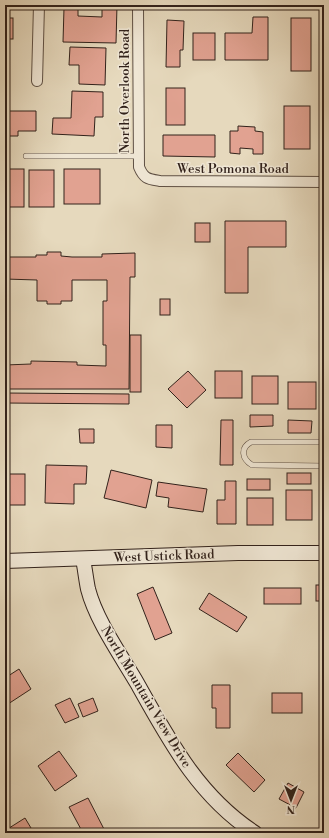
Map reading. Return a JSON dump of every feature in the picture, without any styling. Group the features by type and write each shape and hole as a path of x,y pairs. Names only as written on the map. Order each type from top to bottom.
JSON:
{"street":[{"path":"37,81 39,5"},
{"name":"North Overlook Road","path":"139,5 139,167 143,176"},
{"name":"West Pomona Road","path":"143,176 160,181 324,182"},
{"name":"West Ustick Road","path":"5,561 238,553 324,553"},
{"name":"North Mountain View Drive","path":"83,559 88,589 98,616 175,750 195,778 214,800 255,833"}],"lane":[{"path":"26,156 139,156"},
{"path":"324,442 251,442 246,444 244,457 247,462 252,465 324,466"}],"building":[{"path":"102,5 117,5 116,43 63,42 64,8 78,8 78,16 102,17"},
{"path":"253,17 268,17 268,60 225,60 225,33 252,33"},
{"path":"5,18 13,18 13,39 5,39"},
{"path":"291,18 311,18 311,71 291,71"},
{"path":"167,20 184,21 183,50 180,50 180,67 166,67"},
{"path":"193,33 215,33 215,60 193,60"},
{"path":"70,47 106,48 105,85 79,84 79,65 69,65"},
{"path":"166,88 185,88 185,125 166,125"},
{"path":"72,91 103,92 103,117 95,117 94,136 52,134 53,118 71,118"},
{"path":"284,106 310,106 310,149 284,149"},
{"path":"5,111 36,111 36,131 18,131 18,136 5,136"},
{"path":"238,126 255,127 255,131 263,132 263,154 253,154 253,149 240,148 240,154 230,153 230,131 238,131"},
{"path":"163,135 215,135 215,157 163,156"},
{"path":"5,169 24,169 24,207 5,207"},
{"path":"64,169 100,169 100,204 64,204"},
{"path":"29,170 54,170 54,207 29,207"},
{"path":"225,221 286,221 286,247 248,247 248,293 225,293"},
{"path":"195,223 210,223 210,242 195,242"},
{"path":"47,252 61,252 61,256 72,257 102,257 102,254 135,253 135,277 130,277 129,389 5,389 5,365 31,364 31,361 77,362 77,365 106,366 106,345 103,345 103,301 107,301 107,280 72,280 72,301 61,301 61,304 47,304 47,301 37,301 37,280 5,279 5,253 7,253 7,257 36,257 36,255 47,255"},
{"path":"160,299 170,299 170,315 160,315"},
{"path":"5,300 6,300 5,344"},
{"path":"130,335 141,335 141,392 130,392"},
{"path":"188,371 206,390 187,408 168,389"},
{"path":"215,371 242,371 242,398 215,398"},
{"path":"252,376 278,376 278,404 252,404"},
{"path":"288,382 316,382 316,409 288,409"},
{"path":"5,393 129,394 129,404 5,403"},
{"path":"250,415 273,415 273,426 250,427"},
{"path":"221,420 233,420 233,465 220,465"},
{"path":"288,420 312,421 311,433 288,433"},
{"path":"156,425 172,425 172,448 156,447"},
{"path":"79,429 94,429 94,443 80,443"},
{"path":"46,465 87,466 86,484 74,484 74,504 45,503"},
{"path":"111,470 152,480 146,508 104,498"},
{"path":"287,473 311,473 311,484 287,484"},
{"path":"5,474 25,474 25,505 5,505"},
{"path":"247,479 270,479 270,490 247,490"},
{"path":"225,481 236,481 236,524 217,524 217,500 225,500"},
{"path":"158,482 207,489 203,512 168,507 169,498 156,496"},
{"path":"286,490 312,490 312,520 286,520"},
{"path":"247,498 273,498 273,525 247,525"},
{"path":"316,585 324,585 324,601 316,601"},
{"path":"153,587 172,633 155,640 137,594"},
{"path":"264,588 301,588 301,604 264,604"},
{"path":"209,593 247,617 237,632 199,609"},
{"path":"19,669 31,689 5,706 5,678"},
{"path":"212,685 230,685 230,728 216,728 216,708 212,708"},
{"path":"272,693 302,693 302,713 272,713"},
{"path":"70,698 79,717 65,723 55,705"},
{"path":"93,698 98,711 83,717 78,704"},
{"path":"320,729 324,729 324,744 320,744"},
{"path":"59,751 77,776 55,791 38,766"},
{"path":"238,753 265,780 254,792 226,765"},
{"path":"288,783 304,792 296,808 279,799"},
{"path":"88,798 106,833 83,833 69,807"},
{"path":"25,818 34,833 8,833 6,830"}]}
